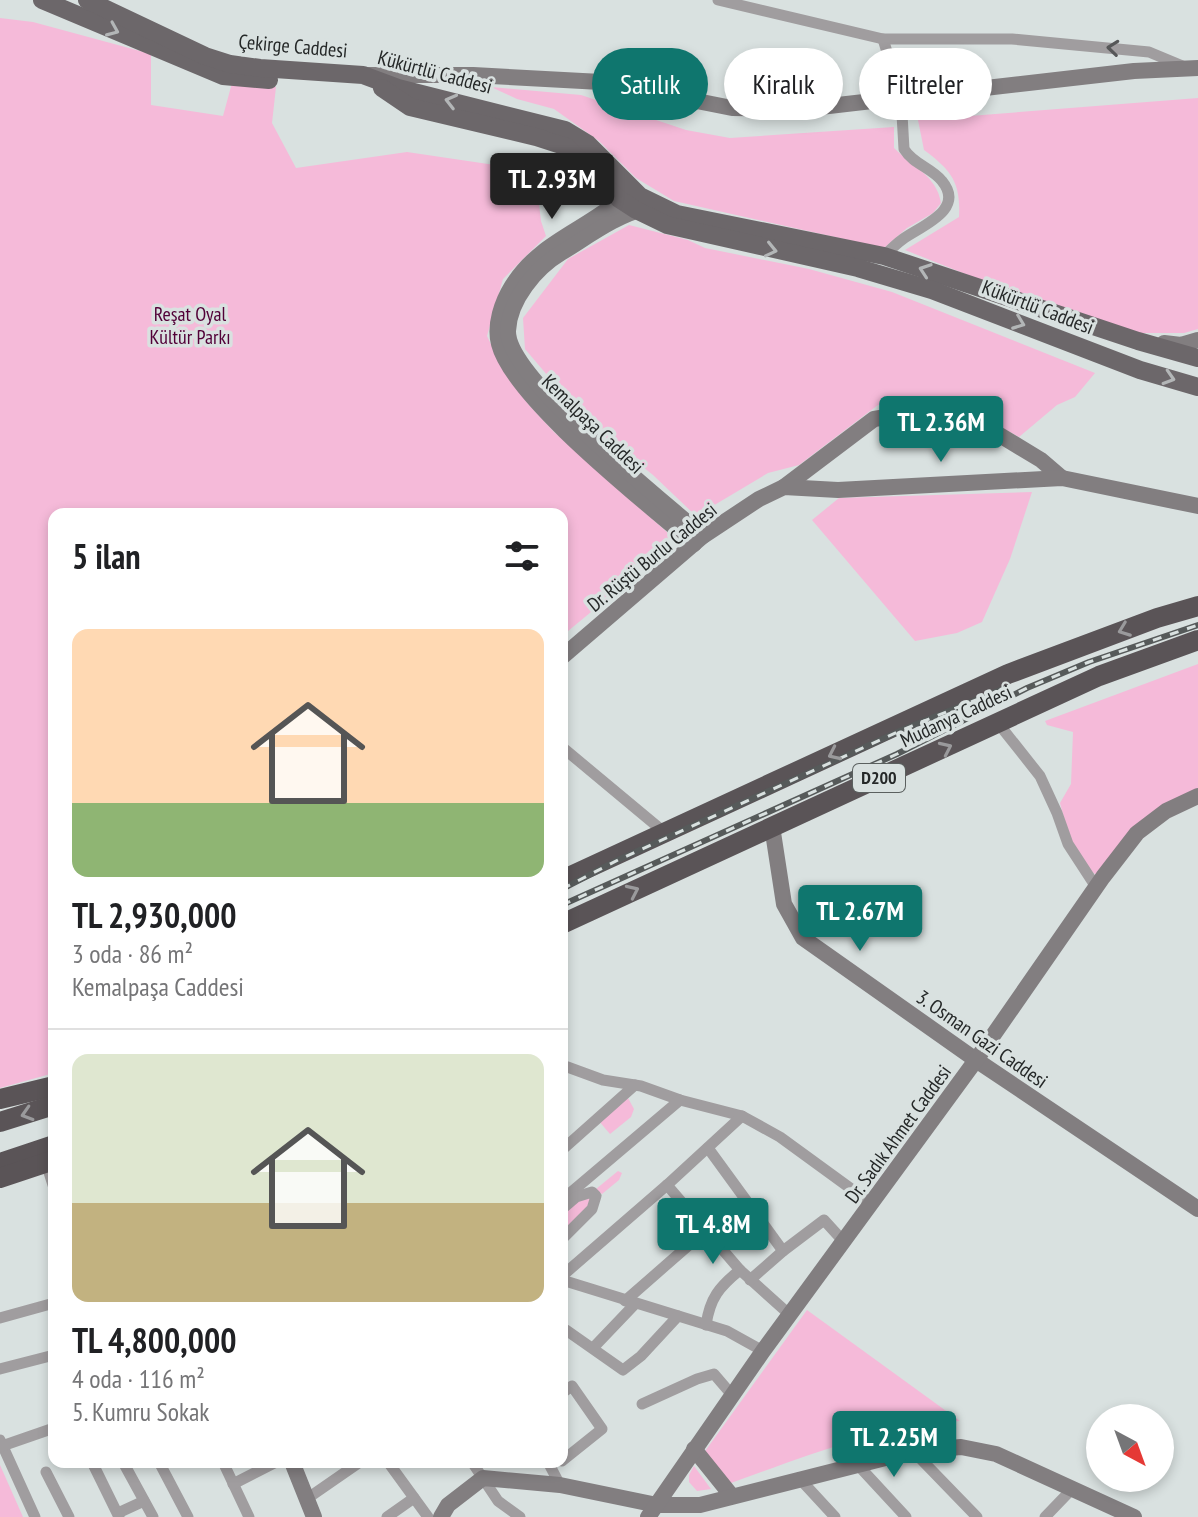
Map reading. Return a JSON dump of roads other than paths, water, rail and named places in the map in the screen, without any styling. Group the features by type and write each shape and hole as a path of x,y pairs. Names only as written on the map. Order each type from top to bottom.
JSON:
{"highway":[{"name":"Mudanya Caddesi","path":"568,877 1008,674 1157,618 1198,606"},
{"name":"Mudanya Caddesi","path":"568,921 1099,676 1198,640"},
{"path":"0,1099 48,1087"},
{"path":"0,1122 48,1107"},
{"path":"0,1163 48,1156"},
{"path":"0,1178 48,1157"}],"main road":[{"path":"48,3 70,6 85,0"},
{"name":"Çekirge Caddesi","path":"85,0 205,56 230,64 363,75"},
{"name":"Çekirge Caddesi","path":"48,3 223,76 262,81 363,75 473,75 601,82 732,108 859,106"},
{"name":"Çekirge Caddesi","path":"992,93 1193,68"},
{"name":"Kükürtlü Caddesi","path":"363,75 398,88 565,130 588,144 640,196 677,214 884,256 1198,358"},
{"name":"Kükürtlü Caddesi","path":"363,75 410,107 567,147 619,199 667,225 858,268 932,290 1140,370 1198,387"},
{"path":"619,178 622,191 619,199"},
{"name":"Kemalpaşa Caddesi","path":"619,199 601,215 541,251 525,269 503,304 497,327 499,346 537,403 698,540"},
{"name":"Kemalpaşa Caddesi","path":"657,206 636,210 611,222 547,261 526,286 514,309 508,332 515,354 548,398 698,540"},
{"path":"1138,341 1181,345 1198,340"},
{"name":"Dr. Rüştü Burlu Caddesi","path":"568,652 698,540 759,499 784,487 874,419 904,414 958,419 993,431 1041,460 1062,478"},
{"path":"784,487 838,490 1062,478 1198,506"},
{"name":"Dr. Sadık Ahmet Caddesi","path":"653,1511 763,1351 1137,833 1166,811 1198,796"},
{"name":"3. Osman Gazi Caddesi","path":"772,826 784,904 803,938 976,1060 1198,1209"},
{"path":"441,1517 448,1505 483,1478 581,1489 653,1511 704,1511 731,1495 799,1478 913,1451 961,1447 996,1454 1133,1517"},
{"path":"694,1449 731,1495"},
{"path":"295,1468 314,1517"}],"street":[{"path":"718,0 883,39 1012,39 1149,52 1193,68"},
{"path":"883,39 886,48"},
{"path":"884,256 902,239 942,214 949,203 948,191 941,180 908,156 904,149 903,120"},
{"path":"998,723 1040,776 1068,844 1096,887"},
{"path":"568,752 664,832"},
{"path":"568,1067 603,1080 635,1085 742,1116 780,1137 872,1204"},
{"path":"568,1145 635,1085"},
{"path":"568,1195 680,1100"},
{"path":"568,1273 742,1116"},
{"path":"708,1148 783,1251"},
{"path":"667,1185 740,1270 790,1315"},
{"path":"568,1205 586,1192 596,1196 592,1209 568,1233"},
{"path":"750,1280 824,1220 844,1242"},
{"path":"593,1348 630,1303 705,1231"},
{"path":"706,1325 709,1304 724,1282 740,1270"},
{"path":"568,1280 630,1303 727,1331 763,1351"},
{"path":"0,1318 48,1305"},
{"path":"568,1333 623,1370 641,1356 678,1316"},
{"path":"0,1369 48,1357"},
{"path":"642,1404 714,1374 732,1395"},
{"path":"568,1389 572,1386 602,1429 568,1454"},
{"path":"35,1517 1,1443 48,1430"},
{"path":"913,1451 977,1517"},
{"path":"857,1464 906,1517"},
{"path":"95,1468 118,1515 144,1501"},
{"path":"126,1468 153,1517"},
{"path":"162,1468 188,1517"},
{"path":"226,1468 249,1517"},
{"path":"233,1484 264,1468"},
{"path":"308,1498 351,1468"},
{"path":"392,1468 428,1517"},
{"path":"476,1468 498,1501 513,1515"},
{"path":"557,1468 560,1485"},
{"path":"46,1472 69,1517"},
{"path":"799,1478 831,1513 816,1517"},
{"path":"1045,1517 1072,1489"},
{"path":"387,1517 414,1498"}],"railway":[{"path":"568,902 897,754 1027,688 1089,662 1198,625"},
{"path":"568,886 902,730 1003,689"}],"park label":[{"name":"Reşat Oyal Kültür Parkı","path":"190,326"}]}
